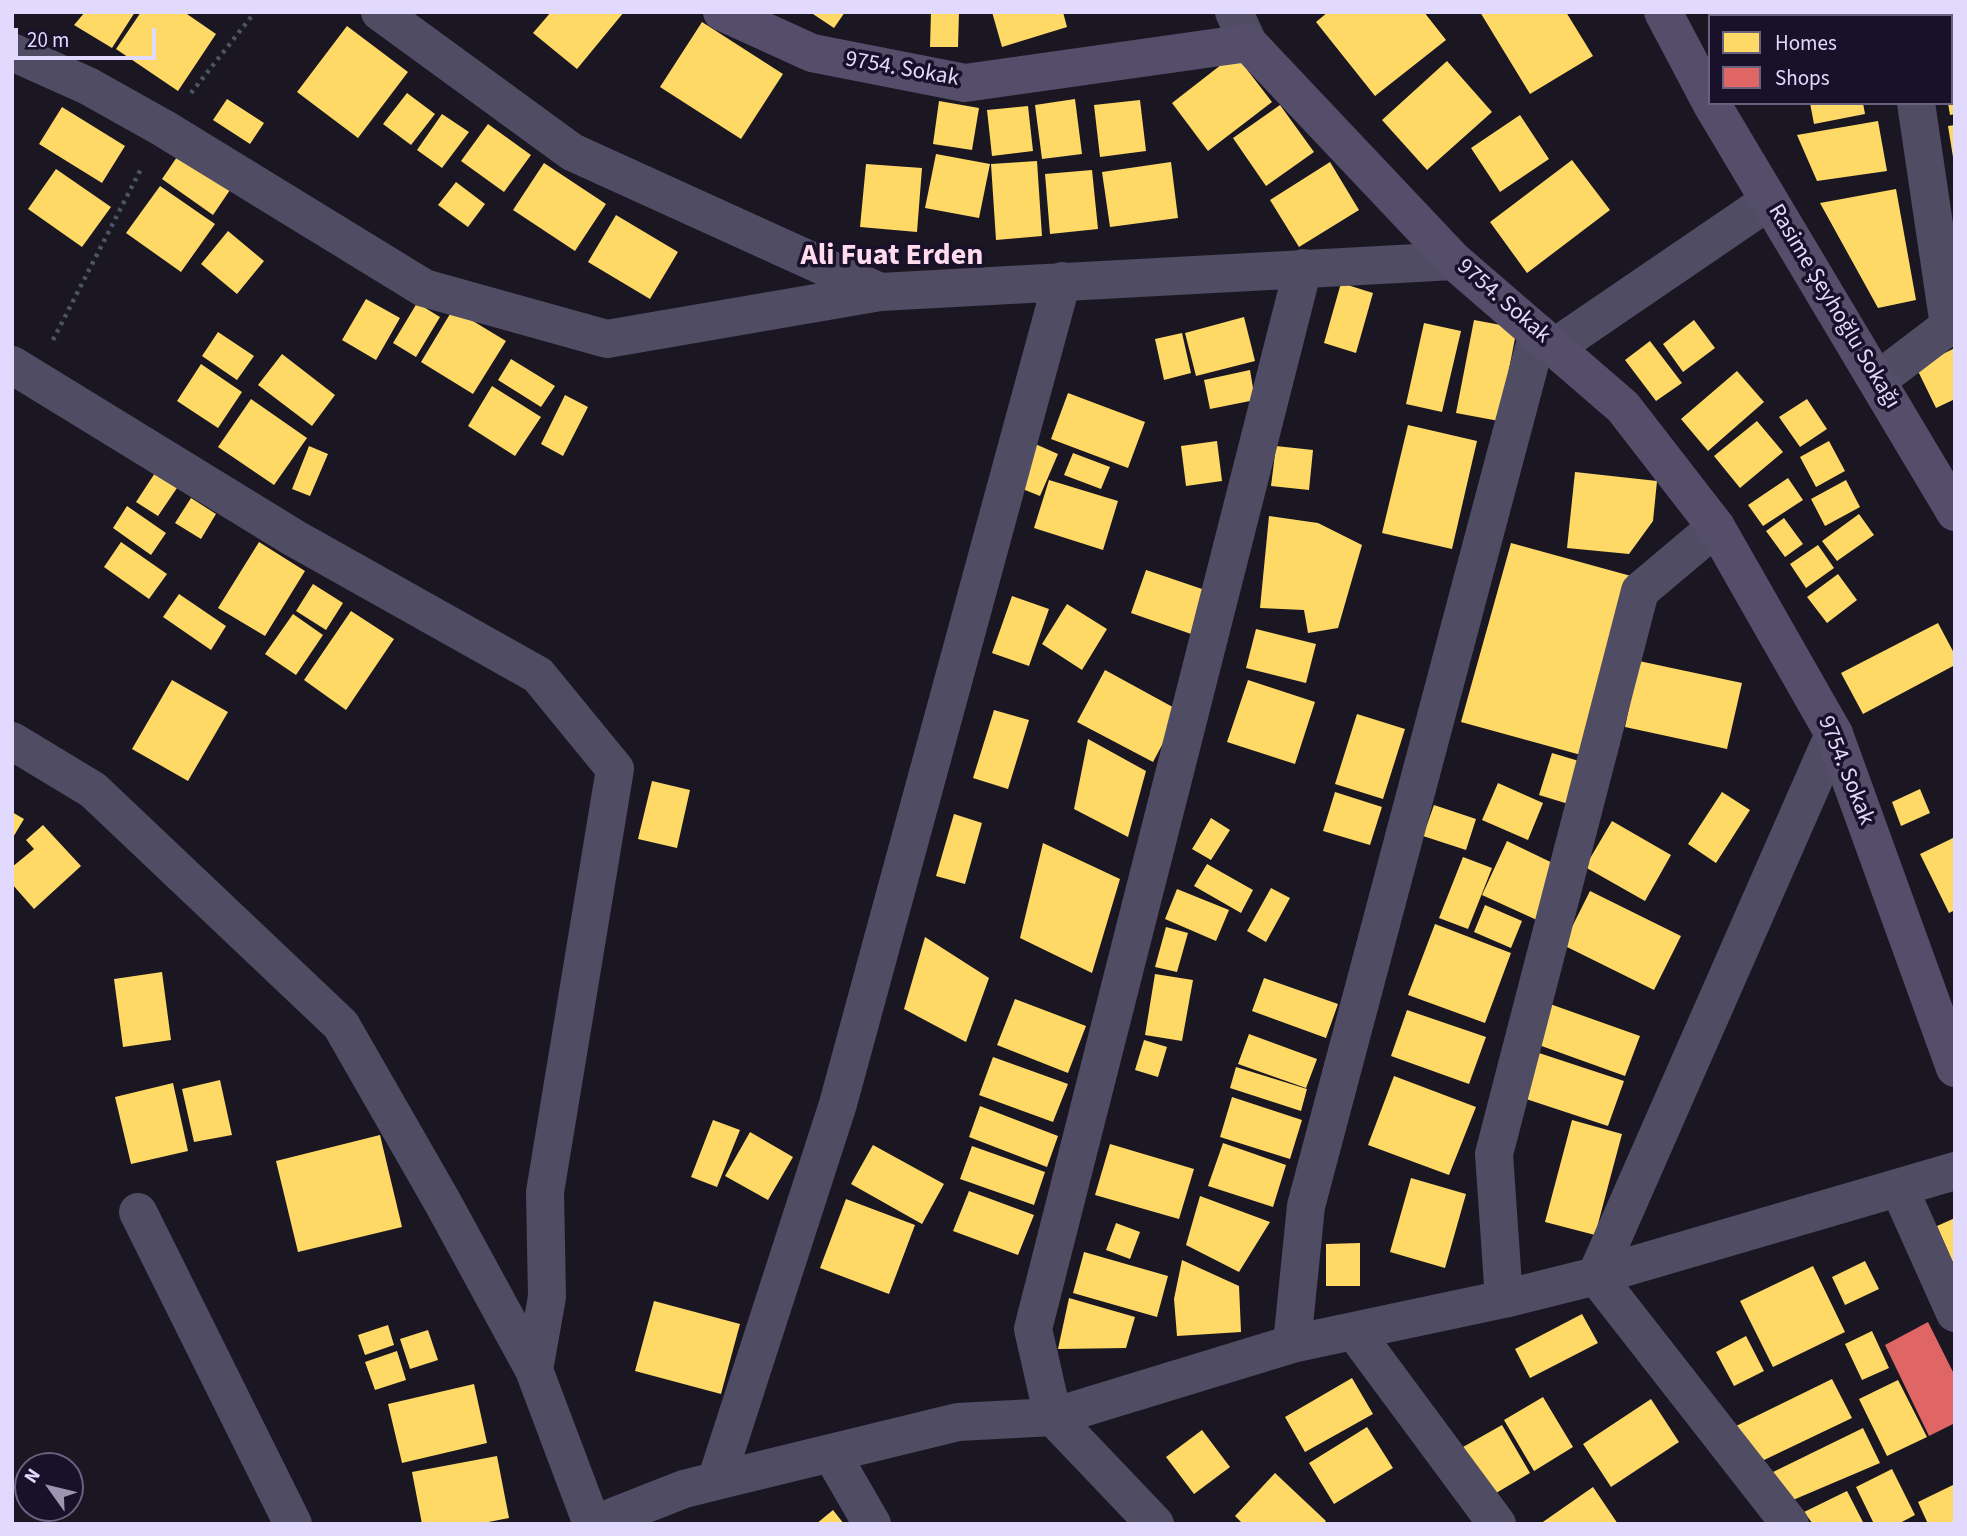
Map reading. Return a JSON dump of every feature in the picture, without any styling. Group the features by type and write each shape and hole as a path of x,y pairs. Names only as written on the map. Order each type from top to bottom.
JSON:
{"street":[{"path":"380,12 572,152 880,292"},
{"name":"9754. Sokak","path":"722,12 812,53 965,83 1241,27 1454,261 1623,407 1716,527 1833,734 1955,1068"},
{"name":"Rasime Şeyhoğlu Sokağı","path":"1662,12 1708,98"},
{"path":"12,52 88,86 163,128 424,288 607,339 880,292 1454,261"},
{"name":"Rasime Şeyhoğlu Sokağı","path":"1712,105 1955,512"},
{"path":"1878,380 1952,327 1916,105"},
{"path":"1292,1344 1306,1206 1546,340 1769,201"},
{"path":"1155,1524 1053,1417 1033,1329 1303,268"},
{"path":"716,1481 838,1104 1062,281"},
{"path":"23,372 294,538 538,675 615,769 545,1192 547,1297 534,1370"},
{"path":"1504,1299 1494,1154 1640,592 1716,527"},
{"path":"1596,1276 1833,734"},
{"path":"12,741 93,790 341,1025 443,1203 534,1370 594,1524 684,1489 958,1422 1053,1417 1292,1344 1504,1299 1596,1276 1955,1171"},
{"path":"1899,1188 1955,1312"},
{"path":"138,1212 293,1524"},
{"path":"1596,1276 1790,1524"},
{"path":"1354,1331 1497,1524"},
{"path":"831,1453 872,1524"}],"path":[{"path":"23,372 163,128 255,12"}],"building: Homes":[{"path":"85,12 135,12 112,48 74,25"},
{"path":"141,12 184,12 216,34 178,91 116,49"},
{"path":"551,12 624,12 577,69 533,33"},
{"path":"810,12 845,12 834,28"},
{"path":"931,12 959,12 958,47 930,47"},
{"path":"992,12 1063,12 1067,27 1002,47"},
{"path":"1328,12 1424,12 1446,40 1375,96 1316,22"},
{"path":"1480,12 1566,12 1593,56 1530,94"},
{"path":"1707,12 1786,12 1786,14"},
{"path":"1867,12 1868,14 1804,14"},
{"path":"1955,12 1955,50 1953,14 1928,14"},
{"path":"702,22 783,74 741,139 660,87"},
{"path":"347,26 408,72 358,138 297,92"},
{"path":"1235,54 1272,102 1208,151 1172,103"},
{"path":"1447,61 1492,112 1427,170 1382,120"},
{"path":"1953,62 1955,114 1950,115 1948,105 1953,105"},
{"path":"407,93 435,114 411,145 383,124"},
{"path":"227,99 264,123 250,144 213,120"},
{"path":"1075,99 1082,154 1042,159 1035,105"},
{"path":"1140,100 1146,151 1100,157 1094,105"},
{"path":"939,101 979,108 972,150 933,144"},
{"path":"1280,105 1314,152 1266,186 1233,138"},
{"path":"1810,105 1863,105 1865,114 1814,124"},
{"path":"1028,106 1033,151 992,156 987,110"},
{"path":"62,107 125,146 102,183 39,144"},
{"path":"442,114 469,132 442,168 417,150"},
{"path":"1520,115 1549,159 1500,192 1471,148"},
{"path":"1878,121 1887,171 1817,181 1797,135"},
{"path":"488,124 531,155 504,192 461,161"},
{"path":"1955,125 1955,157 1953,157 1948,126"},
{"path":"179,154 230,190 213,215 162,179"},
{"path":"936,154 990,164 979,218 925,208"},
{"path":"1572,160 1610,210 1527,273 1490,222"},
{"path":"1037,161 1042,236 996,240 991,164"},
{"path":"1171,162 1178,218 1110,227 1102,172"},
{"path":"1330,162 1359,210 1299,247 1270,200"},
{"path":"544,163 606,204 575,251 513,210"},
{"path":"866,164 922,168 917,232 860,227"},
{"path":"56,169 111,207 82,247 28,209"},
{"path":"1092,170 1098,229 1050,234 1045,174"},
{"path":"456,182 485,204 468,227 438,205"},
{"path":"160,186 215,224 181,272 126,233"},
{"path":"1896,189 1916,300 1878,308 1820,203"},
{"path":"616,215 678,252 650,299 588,262"},
{"path":"228,231 264,261 237,294 201,264"},
{"path":"1341,283 1373,293 1356,353 1324,343"},
{"path":"366,299 400,318 376,360 342,340"},
{"path":"417,303 440,317 416,357 393,343"},
{"path":"453,309 506,341 473,394 421,362"},
{"path":"1244,317 1255,361 1196,376 1185,333"},
{"path":"1474,320 1517,328 1499,421 1456,413"},
{"path":"1694,320 1715,348 1683,372 1663,344"},
{"path":"1424,323 1461,331 1442,412 1406,404"},
{"path":"218,332 254,356 237,380 202,356"},
{"path":"1182,333 1191,373 1164,380 1155,339"},
{"path":"1650,341 1682,383 1656,401 1625,360"},
{"path":"1955,348 1955,399 1936,408 1916,367"},
{"path":"282,354 335,395 312,426 258,385"},
{"path":"511,359 555,386 541,407 498,380"},
{"path":"201,364 242,392 218,428 177,401"},
{"path":"1250,370 1255,400 1210,409 1204,380"},
{"path":"1737,371 1764,402 1708,451 1681,419"},
{"path":"492,386 541,417 515,456 468,426"},
{"path":"1068,393 1145,422 1128,468 1051,439"},
{"path":"565,395 588,407 563,456 541,444"},
{"path":"251,399 307,438 274,485 218,447"},
{"path":"1807,399 1827,429 1800,447 1779,417"},
{"path":"1757,421 1783,452 1740,488 1714,456"},
{"path":"1408,425 1477,441 1452,549 1382,533"},
{"path":"1217,441 1222,481 1186,486 1181,446"},
{"path":"1829,441 1845,471 1816,487 1800,457"},
{"path":"1033,443 1058,454 1040,496 1015,486"},
{"path":"309,446 328,454 310,496 292,489"},
{"path":"1276,446 1313,450 1309,490 1271,486"},
{"path":"1073,453 1110,467 1101,489 1064,475"},
{"path":"1575,472 1657,481 1653,521 1629,554 1567,548"},
{"path":"155,473 177,488 158,516 136,502"},
{"path":"1788,478 1803,500 1763,526 1748,505"},
{"path":"1049,480 1118,501 1103,550 1034,528"},
{"path":"1846,480 1860,507 1825,526 1811,499"},
{"path":"191,498 216,514 201,539 175,523"},
{"path":"127,506 166,533 151,555 113,528"},
{"path":"1859,514 1874,535 1837,561 1822,541"},
{"path":"1269,516 1318,523 1362,545 1338,628 1308,633 1304,610 1260,608"},
{"path":"1784,518 1803,544 1785,557 1766,531"},
{"path":"121,542 167,574 149,599 104,567"},
{"path":"259,542 305,571 265,636 218,608"},
{"path":"1511,543 1631,576 1581,755 1461,722"},
{"path":"1818,545 1834,568 1806,588 1790,564"},
{"path":"1146,570 1208,591 1194,635 1131,613"},
{"path":"1838,574 1857,600 1827,623 1807,597"},
{"path":"313,584 343,603 326,630 296,611"},
{"path":"179,594 226,626 211,650 163,617"},
{"path":"1012,596 1049,609 1029,666 992,653"},
{"path":"1067,604 1107,629 1082,670 1042,644"},
{"path":"351,611 394,639 346,710 304,680"},
{"path":"293,614 323,635 296,675 265,654"},
{"path":"1938,623 1955,655 1955,665 1863,714 1841,673"},
{"path":"1256,629 1316,644 1306,683 1246,668"},
{"path":"1639,661 1742,683 1727,749 1625,727"},
{"path":"1105,670 1180,711 1153,762 1077,722"},
{"path":"172,680 228,712 188,781 132,749"},
{"path":"1248,680 1315,702 1295,764 1227,742"},
{"path":"994,710 1029,720 1008,789 973,778"},
{"path":"1357,714 1405,729 1383,799 1335,784"},
{"path":"1088,739 1146,771 1128,837 1074,809"},
{"path":"1552,753 1589,764 1575,806 1539,795"},
{"path":"652,781 690,790 677,848 638,839"},
{"path":"1498,783 1543,803 1528,840 1482,820"},
{"path":"1920,789 1930,813 1901,826 1892,802"},
{"path":"1335,792 1382,807 1370,845 1323,831"},
{"path":"1722,792 1750,810 1716,863 1688,844"},
{"path":"1434,805 1476,819 1466,850 1423,836"},
{"path":"12,812 24,819 12,839"},
{"path":"954,814 982,823 965,884 936,876"},
{"path":"1211,818 1230,830 1211,860 1192,849"},
{"path":"1612,821 1671,855 1645,901 1585,867"},
{"path":"43,825 81,866 34,909 12,884 12,867 34,849 26,840"},
{"path":"1955,837 1955,910 1949,913 1920,854"},
{"path":"1507,841 1563,868 1539,921 1482,895"},
{"path":"1043,843 1120,879 1092,973 1020,938"},
{"path":"1463,857 1492,868 1468,929 1439,918"},
{"path":"1207,864 1253,890 1241,913 1194,886"},
{"path":"1271,888 1290,898 1266,942 1247,931"},
{"path":"1177,889 1229,910 1216,941 1165,919"},
{"path":"1590,891 1681,936 1654,990 1563,945"},
{"path":"1485,905 1522,921 1511,948 1474,932"},
{"path":"1435,924 1511,953 1485,1023 1408,995"},
{"path":"1166,927 1188,933 1177,972 1155,967"},
{"path":"925,937 989,978 966,1042 904,1009"},
{"path":"162,972 171,1040 123,1047 114,979"},
{"path":"1155,974 1193,980 1182,1041 1145,1035"},
{"path":"1264,978 1338,1004 1326,1038 1252,1011"},
{"path":"1015,999 1086,1026 1068,1073 997,1045"},
{"path":"1550,1004 1640,1036 1625,1076 1536,1044"},
{"path":"1407,1010 1486,1037 1469,1084 1391,1056"},
{"path":"1249,1034 1317,1059 1306,1088 1238,1064"},
{"path":"1144,1040 1167,1047 1158,1077 1135,1070"},
{"path":"1536,1052 1624,1081 1608,1126 1520,1097"},
{"path":"993,1057 1068,1084 1053,1122 979,1095"},
{"path":"1236,1067 1307,1089 1301,1111 1230,1088"},
{"path":"1394,1076 1476,1107 1449,1175 1368,1145"},
{"path":"220,1080 232,1135 194,1142 182,1089"},
{"path":"173,1083 188,1151 131,1164 115,1097"},
{"path":"1232,1097 1302,1120 1290,1159 1220,1137"},
{"path":"980,1106 1058,1136 1047,1167 969,1137"},
{"path":"713,1120 740,1130 717,1187 691,1177"},
{"path":"1572,1120 1622,1134 1595,1235 1545,1222"},
{"path":"750,1132 793,1157 768,1200 725,1176"},
{"path":"380,1135 402,1227 298,1252 276,1161"},
{"path":"1223,1143 1286,1165 1273,1207 1208,1186"},
{"path":"1110,1144 1194,1169 1179,1219 1095,1195"},
{"path":"873,1145 944,1184 922,1224 851,1184"},
{"path":"972,1146 1045,1172 1034,1205 960,1179"},
{"path":"1411,1178 1466,1194 1445,1268 1390,1252"},
{"path":"969,1191 1034,1215 1018,1255 953,1231"},
{"path":"1200,1196 1270,1222 1239,1272 1186,1245"},
{"path":"846,1199 915,1225 889,1294 820,1268"},
{"path":"1955,1218 1955,1267 1937,1226"},
{"path":"1116,1223 1140,1232 1130,1259 1106,1250"},
{"path":"1360,1243 1360,1286 1326,1286 1326,1244"},
{"path":"1084,1252 1168,1276 1157,1317 1073,1293"},
{"path":"1182,1260 1239,1286 1241,1332 1177,1336 1174,1299"},
{"path":"1865,1261 1879,1289 1845,1305 1832,1277"},
{"path":"1813,1266 1845,1332 1773,1367 1740,1301"},
{"path":"1069,1298 1135,1317 1126,1348 1058,1349"},
{"path":"654,1301 740,1324 721,1394 635,1371"},
{"path":"1582,1314 1598,1343 1530,1378 1515,1349"},
{"path":"388,1325 394,1345 365,1355 358,1335"},
{"path":"428,1330 438,1360 410,1369 400,1339"},
{"path":"1872,1331 1889,1368 1862,1380 1845,1344"},
{"path":"1746,1336 1764,1371 1734,1386 1716,1352"},
{"path":"397,1351 406,1380 375,1390 365,1362"},
{"path":"1352,1378 1373,1414 1305,1452 1285,1417"},
{"path":"1832,1379 1852,1418 1764,1460 1734,1427"},
{"path":"1898,1380 1927,1437 1887,1456 1859,1399"},
{"path":"474,1384 487,1443 402,1463 388,1404"},
{"path":"1543,1397 1573,1447 1534,1471 1504,1420"},
{"path":"1651,1399 1679,1442 1611,1487 1583,1444"},
{"path":"1502,1425 1530,1473 1491,1496 1463,1447"},
{"path":"1367,1427 1393,1468 1334,1504 1309,1463"},
{"path":"1863,1428 1880,1463 1793,1500 1771,1473"},
{"path":"1202,1430 1230,1467 1194,1494 1166,1457"},
{"path":"497,1456 509,1518 478,1524 422,1524 412,1472"},
{"path":"1892,1469 1915,1515 1898,1524 1874,1524 1856,1487"},
{"path":"1275,1473 1326,1521 1323,1524 1243,1524 1235,1516"},
{"path":"1955,1484 1955,1524 1928,1524 1918,1502"},
{"path":"1593,1487 1618,1524 1540,1524"},
{"path":"1847,1491 1864,1524 1813,1524 1804,1512"},
{"path":"833,1510 844,1524 816,1524"}],"building: Shops":[{"path":"1928,1322 1955,1376 1955,1423 1929,1436 1885,1345"}],"district":[{"name":"Ali Fuat Erden","path":"892,257"}]}
